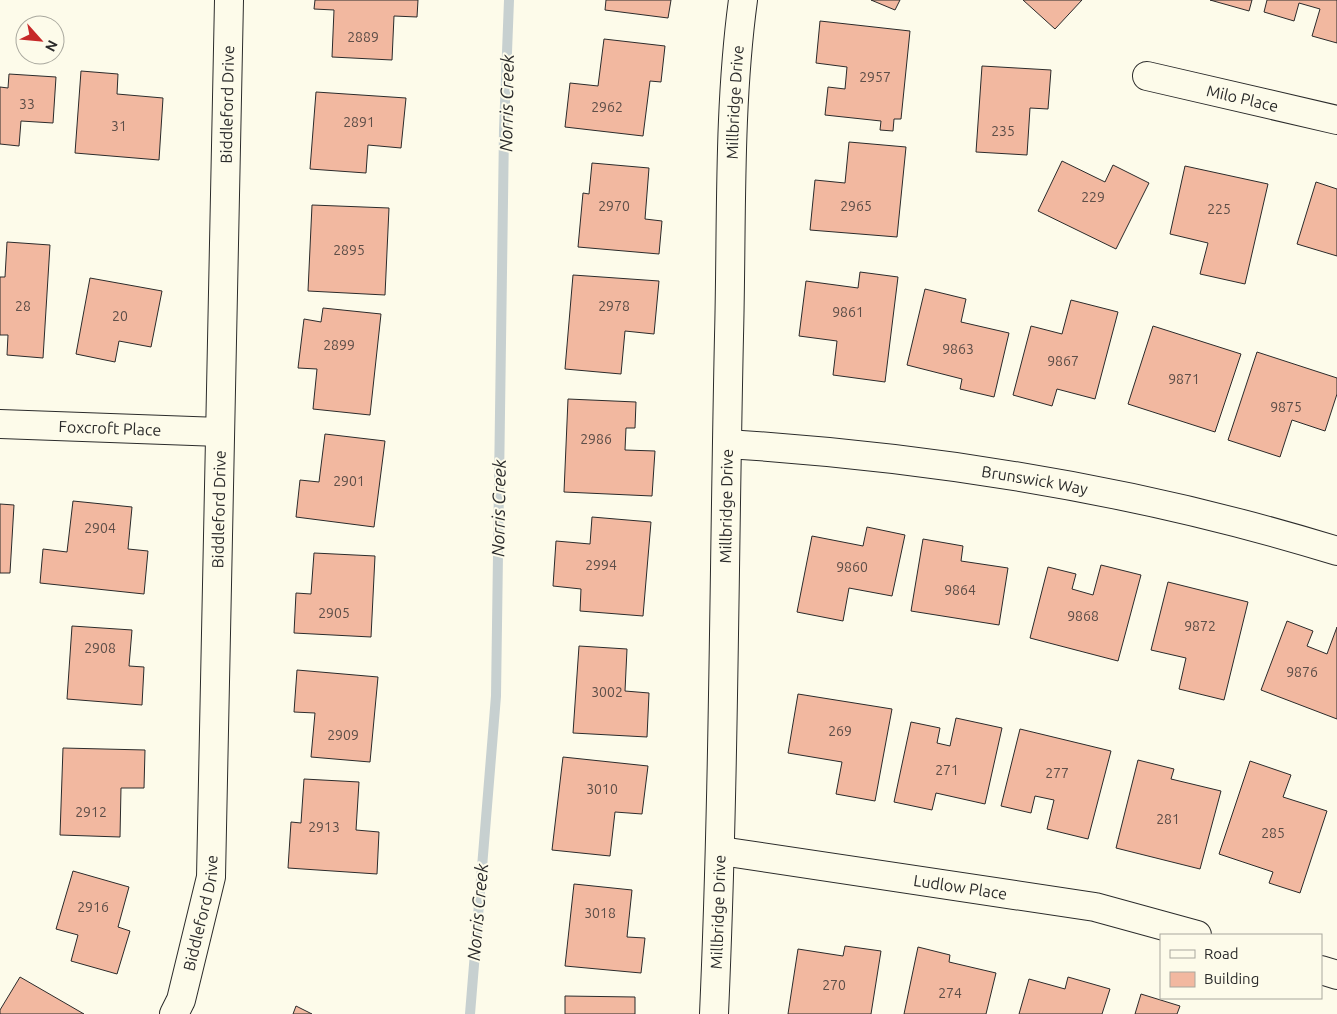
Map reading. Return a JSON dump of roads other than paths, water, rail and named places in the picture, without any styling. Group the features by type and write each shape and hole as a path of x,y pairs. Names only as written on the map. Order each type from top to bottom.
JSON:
{"street":[{"name":"Biddleford Drive","path":"174,1014 181,1000 212,877 229,0"},
{"name":"Millbridge Drive","path":"714,1014 721,851 735,70 743,0"},
{"name":"Milo Place","path":"1147,76 1337,120"},
{"name":"Foxcroft Place","path":"0,424 220,432"},
{"name":"Brunswick Way","path":"727,444 885,458 1064,485 1173,507 1284,535 1337,551"},
{"name":"Ludlow Place","path":"721,851 1095,907 1193,934"},
{"path":"1322,970 1337,975"}],"waterway":[{"name":"Norris Creek","path":"470,1014 496,696 504,130 509,0"}]}
